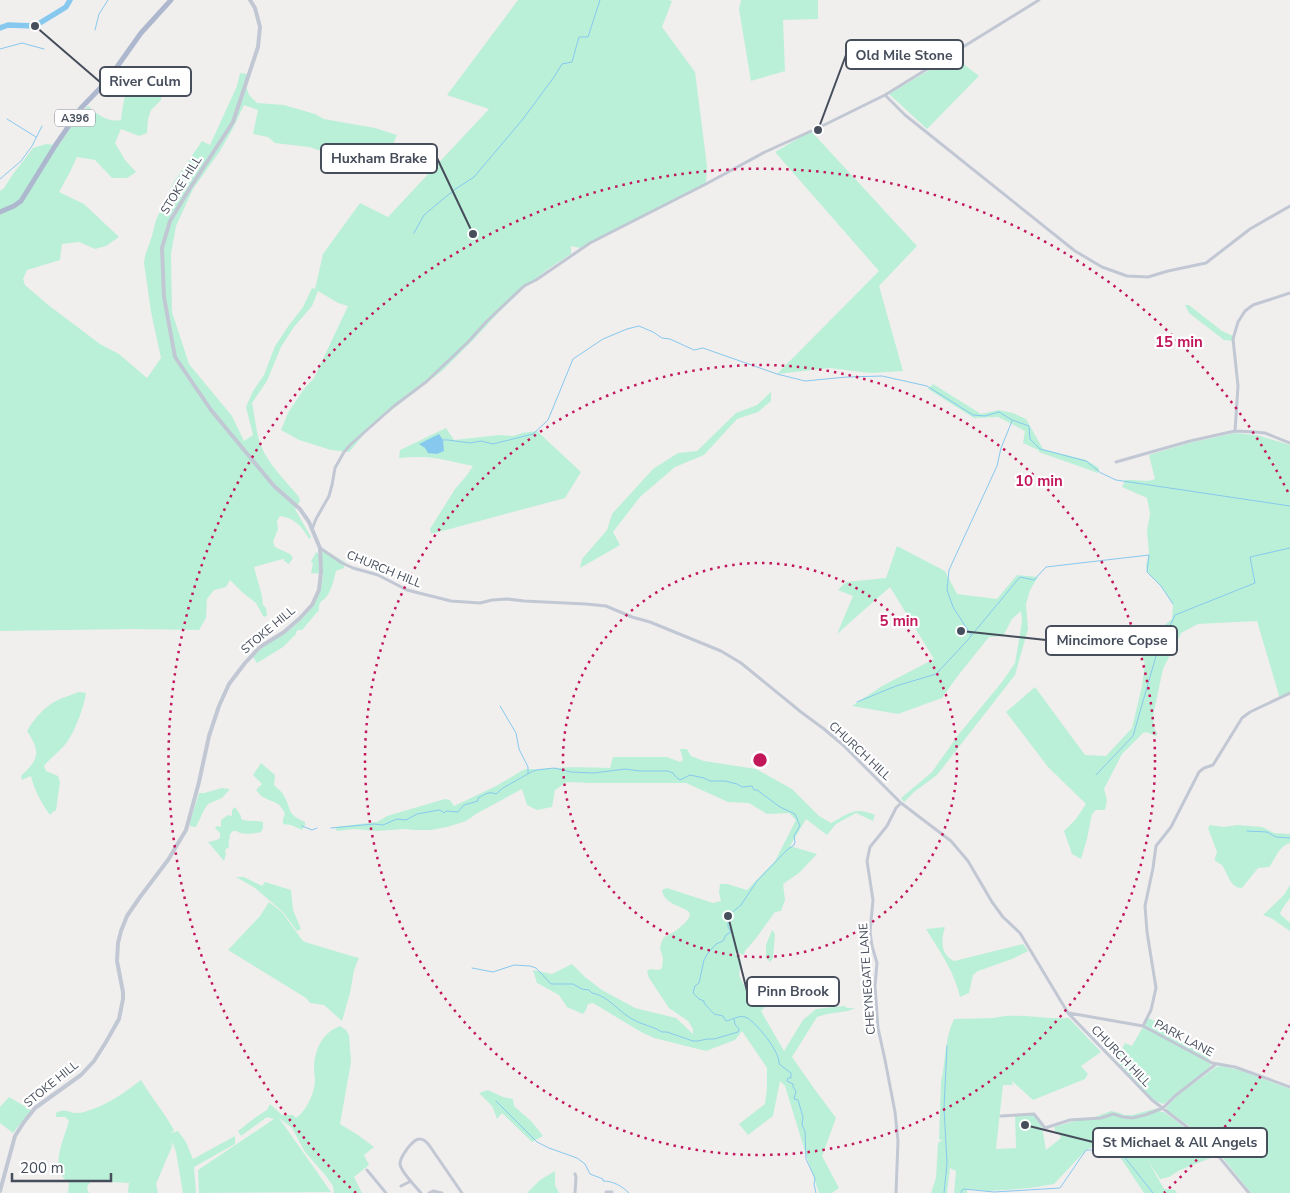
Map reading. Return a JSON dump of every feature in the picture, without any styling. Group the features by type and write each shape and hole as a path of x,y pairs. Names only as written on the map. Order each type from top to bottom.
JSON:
{"main road":[{"name":"A396","path":"0,212 21,201 81,108 107,81 141,33 171,0"}],"street":[{"name":"STOKE HILL","path":"0,1191 16,1136 24,1122 35,1108 80,1075 94,1061 115,1026 121,1012 123,999 117,954 124,923 140,897 168,860 186,830 209,736 229,684 260,647 284,632 312,605 319,590 321,572 320,548 309,522 300,509 274,486 211,410 176,357 164,297 162,248 170,221 234,122 258,47 260,27 255,8 250,0"},
{"path":"312,530 314,522 328,496 335,468 350,445 394,406 426,382 524,286 536,280 590,243 765,152 885,95 1038,0"},
{"path":"885,95 905,114 1075,251 1102,267 1127,276 1148,277 1206,263 1250,229 1290,206"},
{"path":"1235,431 1238,386 1233,339 1238,322 1245,311 1253,305 1290,293"},
{"path":"1116,462 1190,441 1235,431 1265,433 1290,443"},
{"path":"309,522 314,522"},
{"name":"CHURCH HILL","path":"320,548 342,563 378,576 407,590 451,601 480,603 507,598 524,601 606,606 721,651 752,672 824,729 901,803 951,841 968,861 1003,917 1020,934 1068,1013 1152,1100 1210,1146 1249,1193"},
{"path":"1143,1026 1151,1010 1156,988 1145,906 1156,846 1180,811 1199,772 1213,765 1242,718 1250,712 1290,693"},
{"name":"CHEYNEGATE LANE","path":"896,1193 898,1140 893,1102 878,1028 877,962 870,932 873,900 867,861 870,847 887,826 896,808 901,803"},
{"name":"PARK LANE","path":"1068,1013 1143,1026 1206,1060 1216,1064 1227,1065 1290,1087"},
{"path":"1001,1116 1034,1114 1045,1128 1070,1120 1101,1118 1113,1114 1132,1118 1163,1108 1175,1096 1216,1064"},
{"path":"421,1193 401,1168 400,1161 411,1144 421,1139 429,1145 460,1192"},
{"path":"367,1170 386,1193"},
{"path":"570,1188 575,1191 575,1174"},
{"path":"402,1186 411,1181"},
{"path":"428,1193 433,1191 442,1193"},
{"path":"605,1192 612,1192"}],"green space":[{"path":"518,0 672,1 662,27 695,72 707,166 706,184 580,248 571,246 571,254 524,288 442,371 371,426 349,452 331,450 299,440 281,430 288,413 303,390 314,378 348,306 338,303 318,291 312,306 294,327 281,347 267,381 252,403 264,453 299,497 300,501 295,509 311,537 309,539 300,527 289,519 280,516 277,521 278,529 273,542 275,547 290,554 293,558 289,564 283,559 254,567 263,605 266,608 267,615 265,617 256,603 230,580 226,587 214,590 207,599 206,618 199,630 0,631 0,191 33,148 46,144 59,145 80,114 88,106 107,119 121,120 125,96 134,78 146,68 150,67 162,82 161,100 151,110 147,133 139,136 121,129 115,143 125,160 136,172 127,178 112,178 95,160 77,157 59,192 84,204 119,237 106,246 95,249 79,242 62,244 60,260 27,270 23,279 25,285 47,304 100,344 119,354 147,378 161,358 151,312 144,263 145,256 156,220 174,182 202,141 210,145 237,86 240,73 248,74 245,83 249,95 257,103 284,105 315,114 324,119 375,128 397,135 384,166 343,158 309,147 275,143 268,137 253,134 258,110 244,105 220,151 193,189 176,226 171,254 172,312 189,364 232,416 244,441 253,435 246,407 253,391 264,375 275,346 303,307 312,288 315,289 323,254 360,203 388,217 489,109 447,95"},
{"path":"741,0 818,0 818,19 783,20 785,71 751,81 739,9"},
{"path":"953,56 979,76 927,129 889,94"},
{"path":"811,131 917,246 879,286 903,371 870,373 830,368 777,374 879,271 775,152"},
{"path":"1185,305 1189,305 1222,331 1233,336 1233,341 1224,340 1189,313"},
{"path":"933,384 981,414 999,410 1013,413 1026,419 1043,449 1086,460 1099,468 1098,473 1039,452 1023,443 1025,431 998,417 974,418 928,389"},
{"path":"771,392 771,401 758,412 737,419 704,455 675,467 640,497 613,532 620,545 580,568 582,559 607,530 612,514 653,469 678,453 697,451 736,413 757,405"},
{"path":"446,428 454,440 499,435 513,436 537,431 581,472 565,498 431,533 430,529 455,489 473,466 430,457 399,458 400,450"},
{"path":"1235,433 1257,435 1290,445 1290,694 1280,699 1257,621 1198,624 1181,633 1163,669 1153,716 1154,728 1158,734 1156,736 1146,732 1143,733 1122,754 1104,789 1107,800 1105,810 1096,810 1092,814 1081,859 1072,854 1064,831 1076,819 1086,804 1048,767 1006,712 1035,687 1085,755 1106,756 1132,728 1142,686 1145,664 1142,658 1148,638 1172,619 1173,604 1161,586 1147,572 1146,565 1149,553 1147,531 1150,514 1147,498 1122,487 1125,480 1148,481 1155,479 1149,455 1189,443"},
{"path":"897,546 945,571 957,594 997,599 1017,575 1038,577 1030,590 1026,604 1028,629 1015,675 937,775 904,802 901,798 932,772 959,734 1002,682 1015,663 1022,622 1021,611 1012,619 1003,636 989,637 942,698 898,714 852,706 882,686 934,659 890,587 837,634 853,596 838,590 846,582 886,578"},
{"path":"323,549 345,562 344,568 336,571 329,593 320,603 319,610 302,630 298,630 283,647 257,663 253,657 264,647 295,626 315,602 321,588 323,574 311,573 313,563 311,561 316,552 319,554"},
{"path":"79,692 86,693 82,711 74,729 66,743 44,766 46,771 58,776 60,782 56,811 50,815 39,797 31,776 22,780 21,776 32,765 36,755 32,738 27,731 47,707"},
{"path":"680,749 687,749 691,756 704,761 756,769 792,789 819,816 831,823 857,811 875,815 873,821 856,813 836,824 827,835 806,819 790,846 817,854 799,873 783,884 785,900 781,911 775,912 745,951 744,955 736,952 735,954 741,960 739,975 748,994 750,984 755,978 764,986 781,979 783,988 761,1011 784,1051 803,1020 816,1009 845,1006 847,1008 855,1008 817,1017 792,1057 836,1118 822,1156 839,1188 832,1193 819,1193 785,1086 780,1081 773,1116 748,1135 739,1124 765,1104 767,1088 767,1068 742,1031 735,1040 706,1051 654,1038 593,1003 588,1004 583,1014 567,1007 559,995 537,983 533,970 552,974 572,964 602,990 635,1008 676,1018 693,1034 693,1029 688,1021 669,1008 649,978 647,971 662,968 663,958 660,948 664,937 674,932 690,916 689,912 669,901 663,895 662,890 667,888 713,903 721,901 720,884 727,884 747,890 775,861 796,820 789,813 767,814 749,803 728,802 686,783 567,782 555,790 552,807 537,810 527,805 522,789 466,821 447,827 431,830 377,831 354,829 337,831 335,827 377,822 387,816 445,799 450,800 454,806 496,786 525,769 610,768 613,757 667,757 680,762 683,760"},
{"path":"261,763 275,775 274,785 283,794 292,814 305,822 302,830 283,824 285,814 281,807 277,803 262,797 256,790 262,784 253,775"},
{"path":"222,788 230,789 222,798 208,804 196,827 190,826 199,793"},
{"path":"235,807 241,819 263,822 263,828 261,832 252,834 233,831 230,834 229,847 225,850 224,861 208,842 220,838 220,833 215,828 217,826 221,827 221,820 228,815 232,816 232,810"},
{"path":"1210,825 1262,827 1274,833 1290,834 1290,843 1280,850 1269,867 1258,868 1242,888 1232,883 1222,865 1215,860 1217,852 1208,828"},
{"path":"236,877 244,877 262,886 265,882 291,890 293,910 301,929 297,931 283,912 255,888"},
{"path":"1290,885 1290,898 1280,914 1290,923 1290,931 1263,915 1284,895"},
{"path":"269,902 282,912 305,942 359,958 354,970 342,1021 324,1005 310,1003 306,998 228,950 260,916"},
{"path":"945,927 943,937 944,951 954,961 1023,944 1028,951 978,971 973,975 969,993 960,997 950,970 926,929"},
{"path":"772,930 775,934 773,958 770,962 766,958 766,945"},
{"path":"1005,1016 1069,1018 1101,1052 1081,1066 1088,1074 1085,1079 1033,1100 1012,1081 1013,1085 1003,1085 996,1149 1016,1148 1015,1115 1034,1114 1042,1127 1046,1150 1061,1138 1059,1133 1056,1133 1054,1127 1075,1121 1076,1118 1092,1118 1111,1111 1132,1115 1158,1108 1183,1126 1216,1156 1180,1170 1169,1177 1160,1179 1147,1159 1164,1189 1175,1190 1177,1193 1144,1193 1112,1145 1101,1144 1086,1150 1054,1184 989,1191 967,1189 967,1193 954,1193 956,1171 950,1168 947,1193 931,1193 936,1178 938,1143 942,1140 939,1139 941,1082 947,1042 954,1019"},
{"path":"1148,1018 1159,1023 1157,1027 1208,1058 1211,1065 1164,1104 1158,1102 1145,1092 1116,1060 1125,1043 1132,1046"},
{"path":"340,1026 349,1035 351,1062 340,1124 374,1147 364,1155 369,1165 354,1177 362,1193 334,1193 333,1186 305,1152 292,1128 279,1118 331,1192 199,1193 198,1170 274,1119 267,1117 241,1136 238,1131 267,1110 270,1104 282,1115 293,1115 296,1118 303,1111 311,1098 314,1088 314,1067 318,1048 328,1033"},
{"path":"1221,1066 1239,1070 1290,1089 1290,1193 1251,1193 1215,1148 1196,1131 1167,1110 1166,1108 1171,1102 1183,1091 1216,1067"},
{"path":"141,1080 174,1130 171,1133 178,1131 186,1142 193,1159 235,1136 235,1144 194,1167 196,1193 183,1193 173,1143 169,1146 173,1144 156,1184 158,1193 129,1193 129,1183 96,1180 91,1181 87,1187 90,1193 68,1193 69,1183 59,1170 58,1162 61,1145 69,1121 65,1117 56,1117 56,1113 65,1111 80,1113 97,1107 117,1097"},
{"path":"488,1090 503,1097 513,1099 514,1106 532,1122 543,1136 532,1142 502,1113 497,1119 492,1106 479,1093"},
{"path":"9,1097 31,1110 13,1133 0,1123 0,1107"},
{"path":"555,1171 555,1185 559,1193 527,1193 540,1180"}],"water":[{"path":"439,434 443,440 444,451 437,454 428,453 419,444"}],"waterway":[{"path":"0,28 8,25 35,26 66,7 70,0"},
{"path":"95,30 99,14 108,0"},
{"path":"414,233 424,215 454,190 474,177 523,119 562,64 572,62 579,37 588,37 600,0"},
{"path":"0,49 22,43 44,49"},
{"path":"7,119 36,137"},
{"path":"0,179 21,161 32,146 42,126"},
{"path":"443,440 470,443 481,441 493,444 533,434 548,420 573,359 603,339 639,326 662,338 670,339 694,350 703,348 777,374 805,381 882,376 927,386 973,415 985,416 999,412 1012,420 1029,426 1030,439 1040,449 1086,461 1101,473 1116,480 1290,506"},
{"path":"971,635 953,607 947,590 949,570 997,466 1001,448 1012,421"},
{"path":"1096,775 1133,736 1156,656 1175,615 1255,583 1250,557 1290,548"},
{"path":"857,702 896,686 936,674 966,642 1020,577 1034,580 1046,567 1149,555 1147,572 1161,586 1173,604"},
{"path":"500,706 516,733 519,749 528,767 528,773"},
{"path":"331,828 374,824 383,825 397,819 406,820 417,814 439,810 444,813 446,811 458,812 464,805 478,801 478,798 487,793 496,794 533,771 554,768 571,772 594,773 625,769 668,771 680,780 690,775 710,781 725,781 742,787 752,786 754,790 757,790 780,807 795,814 800,826 794,836 794,845 757,881 741,905 728,916 728,927 731,932 708,953 704,960 699,983 695,986 693,993 704,1001 714,1014 723,1016 726,1021 740,1017 749,1019 761,1030 772,1045 779,1059 779,1064 791,1073 791,1078 788,1078 787,1081 793,1084 796,1091 794,1099 798,1100 803,1117 802,1125 805,1131 806,1159 815,1178 816,1193"},
{"path":"302,826 312,830 317,828"},
{"path":"1247,831 1267,832 1276,837 1290,838"},
{"path":"472,968 493,972 514,965 530,966 536,968 551,984 573,984 582,989 589,990 608,1000 636,1021 662,1032 693,1041 714,1039 738,1032 739,1029 734,1019"},
{"path":"944,1193 947,1163 944,1108 947,1046"},
{"path":"496,1101 537,1142 577,1158 585,1164 590,1174 603,1179 603,1181 617,1184 629,1193"},
{"path":"961,1193 964,1189 994,1192 1060,1188 1086,1150 1119,1150 1153,1193"}],"place":[{"name":"River Culm","path":"35,26"},
{"name":"Old Mile Stone","path":"818,130"},
{"name":"Huxham Brake","path":"473,234"},
{"name":"Mincimore Copse","path":"961,631"},
{"name":"Pinn Brook","path":"728,916"},
{"name":"St Michael & All Angels","path":"1025,1125"}]}
